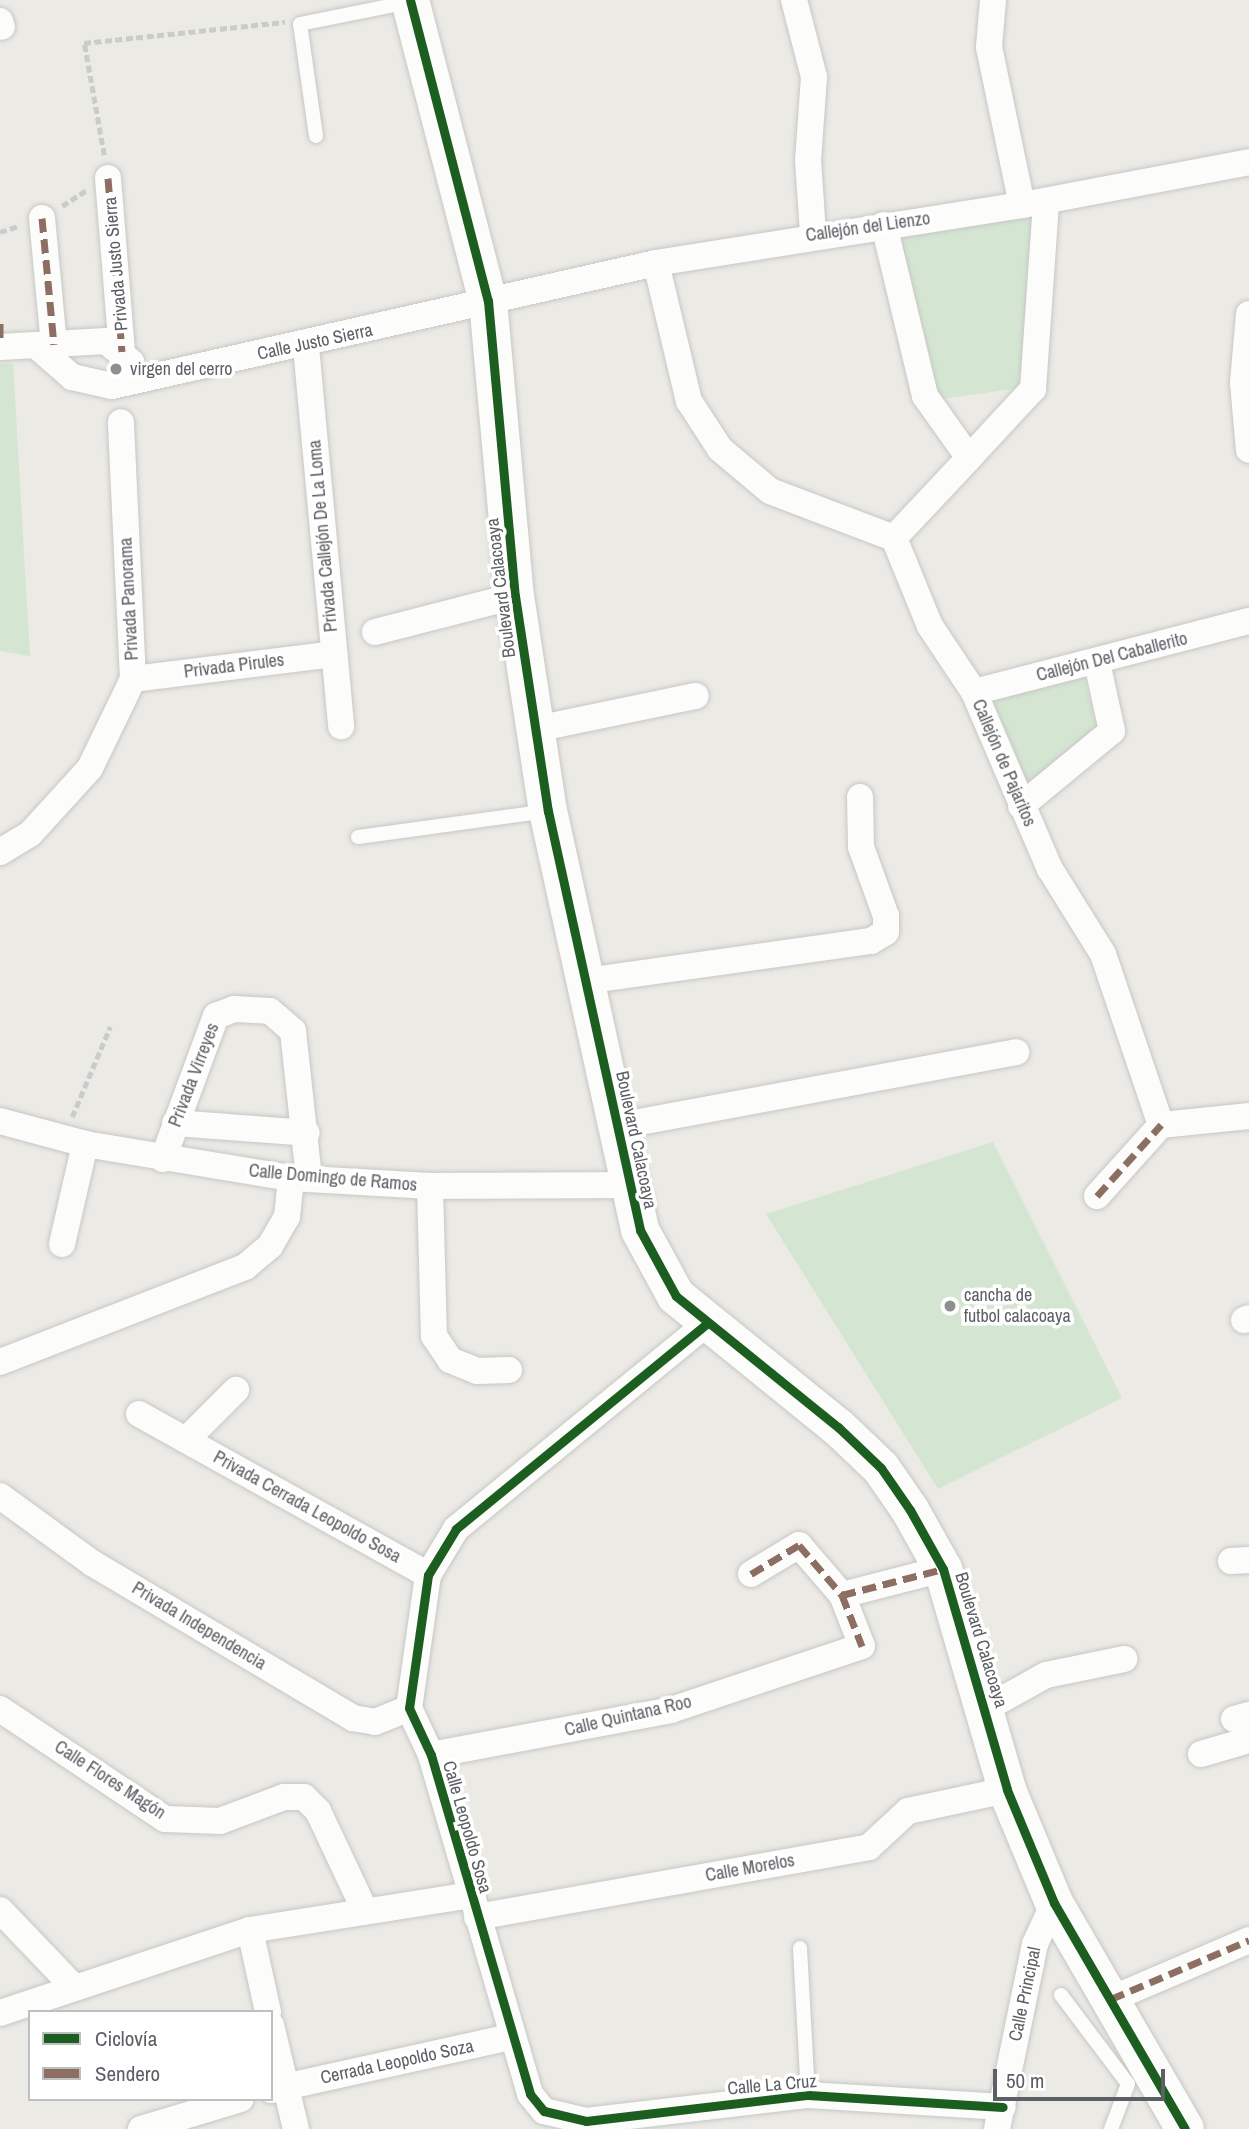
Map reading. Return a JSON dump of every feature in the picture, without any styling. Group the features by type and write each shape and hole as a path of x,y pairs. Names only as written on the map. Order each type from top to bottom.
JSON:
{"street":[{"path":"794,0 814,77 808,181 813,234"},
{"path":"656,263 689,401 720,449 770,491 894,538 1033,389 1034,203 989,47 993,0"},
{"name":"Boulevard Calacoaya","path":"410,1 488,301 515,596 548,811 618,1126 628,1185 653,1262 705,1325 881,1468 943,1569 1007,1790 1054,1903 1111,1999 1145,2085 1185,2129"},
{"name":"Callejón del Lienzo","path":"488,301 656,263 813,234 1034,203 1249,162"},
{"name":"Privada Justo Sierra","path":"108,178 122,351"},
{"path":"42,218 47,346"},
{"path":"884,225 925,396 969,458"},
{"name":"Calle Justo Sierra","path":"47,346 90,385 112,386 141,374 306,347 488,301"},
{"path":"1249,314 1243,383 1249,450"},
{"path":"0,323 0,345 47,346 106,341 122,351 141,374"},
{"name":"Privada Callejón De La Loma","path":"306,347 341,726"},
{"name":"Privada Panorama","path":"0,852 30,834 90,768 133,679 121,422"},
{"name":"Callejón de Pajaritos","path":"894,538 930,626 974,692 1021,806 1112,976 1161,1125"},
{"path":"375,632 515,596"},
{"name":"Callejón Del Caballerito","path":"974,692 1249,621"},
{"name":"Privada Pirules","path":"133,679 334,654"},
{"path":"1021,806 1112,731 1097,662"},
{"path":"536,729 696,696"},
{"path":"585,981 872,941 886,932 886,916 861,847 860,797"},
{"name":"Privada Virreyes","path":"0,1362 245,1267 270,1246 286,1217 300,1179 307,1133 293,1031 270,1011 234,1009 216,1016 163,1159"},
{"path":"618,1126 1016,1052"},
{"path":"1097,1196 1161,1125 1249,1116"},
{"name":"Calle Domingo de Ramos","path":"0,1121 74,1141 163,1159 300,1179 430,1186 628,1185"},
{"path":"175,1123 307,1133"},
{"path":"62,1244 74,1141"},
{"path":"430,1186 434,1336 450,1360 477,1371 509,1370"},
{"path":"409,1708 428,1575 456,1529 705,1325"},
{"path":"186,1440 236,1390"},
{"name":"Privada Cerrada Leopoldo Sosa","path":"139,1414 428,1575"},
{"name":"Privada Independencia","path":"0,1496 92,1563 354,1718 375,1722 409,1708"},
{"path":"751,1574 799,1545 842,1595 943,1569"},
{"name":"Calle Quintana Roo","path":"430,1755 671,1710 862,1646 842,1595"},
{"path":"985,1709 1046,1675 1124,1659"},
{"name":"Calle Leopoldo Sosa","path":"409,1708 430,1755 510,2037 530,2094 544,2111 586,2125"},
{"name":"Calle Flores Magón","path":"0,1709 165,1819 220,1821 284,1797 304,1797 318,1811 365,1911"},
{"path":"1201,1754 1244,1725"},
{"name":"Calle Morelos","path":"0,2013 72,1985 250,1930 365,1911 473,1906 869,1847 908,1811 1007,1790"},
{"name":"Calle Principal","path":"1000,2118 1029,1965 1054,1903"},
{"path":"0,1910 72,1985"},
{"path":"250,1930 268,2010"},
{"path":"1111,1999 1249,1940"},
{"name":"Cerrada Leopoldo Soza","path":"278,2088 510,2037"},
{"path":"273,2043 278,2088 296,2129"},
{"name":"Calle La Cruz","path":"586,2125 808,2095 1000,2118"},
{"path":"141,2129 235,2101"}],"lane":[{"path":"316,136 297,34 310,19 410,1"},
{"path":"358,837 548,811"},
{"path":"800,1948 808,2095"},
{"path":"1061,1995 1145,2085 1111,2129"}],"path":[{"path":"108,178 84,43 310,19"},
{"path":"74,1141 110,1027"}],"green space":[{"path":"1037,205 1027,387 935,400 896,227"},
{"path":"0,364 13,364 30,656 0,651"},
{"path":"1083,673 1100,739 1025,796 992,696"},
{"name":"cancha de futbol calacoaya","path":"993,1142 1122,1398 938,1489 766,1214"}],"marked path":[{"path":"108,178 122,351"},
{"path":"42,218 54,344"},
{"path":"0,323 0,343"},
{"path":"1097,1196 1161,1125"},
{"path":"751,1574 799,1545 842,1595 862,1646"},
{"path":"842,1595 943,1569"},
{"path":"1111,1999 1249,1940"}],"cycle path":[{"path":"410,0 488,301 515,596 548,811 640,1230 676,1296 838,1427 881,1468 910,1510 943,1569 1007,1790 1054,1903 1185,2129"},
{"path":"705,1325 456,1529 428,1575 409,1708 431,1755 530,2094 544,2111 586,2121 808,2095 1003,2107"}],"place":[{"name":"virgen del cerro","path":"116,369"},
{"name":"cancha de futbol calacoaya","path":"950,1306"}]}
